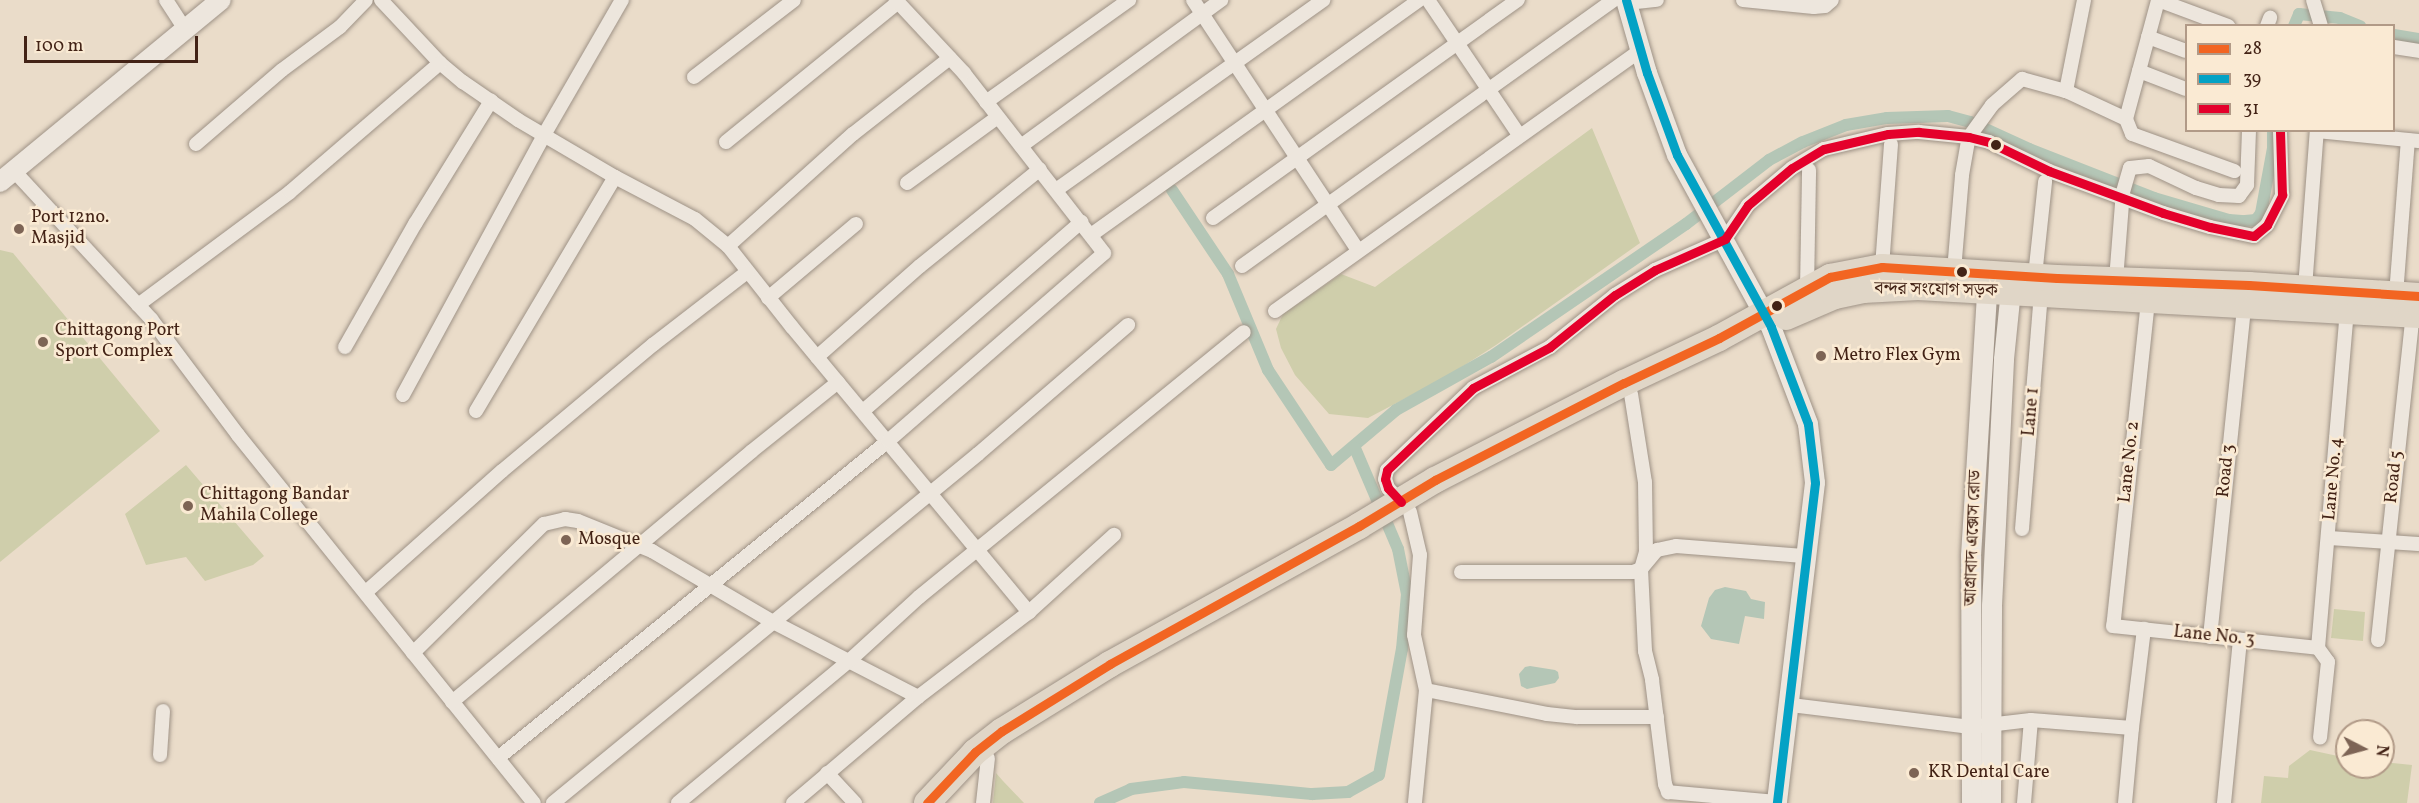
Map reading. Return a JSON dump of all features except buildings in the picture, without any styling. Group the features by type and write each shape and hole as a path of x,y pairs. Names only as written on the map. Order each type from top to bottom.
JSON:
{"highway":[{"name":"বন্দর সংযোগ সড়ক","path":"1403,508 1631,394 1767,320 1807,289 1830,277 1882,267 1954,271 2013,284 2148,301 2347,310 2412,305"},
{"name":"বন্দর সংযোগ সড়ক","path":"944,803 970,773 1009,740 1107,680 1403,508 1487,452 1767,320 1790,315 1835,296 1863,290 2116,280 2305,288 2412,305"},
{"name":"বন্দর সংযোগ সড়ক","path":"927,803 975,752 1031,711 1110,664 1362,532"}],"street":[{"path":"166,0 185,29"},
{"path":"221,0 7,176 138,305 238,435 534,803"},
{"path":"196,144 282,70 340,27 366,0"},
{"path":"381,0 440,63 490,101 615,177 695,219 728,246 768,298 1029,612"},
{"path":"403,395 544,135 621,0"},
{"path":"694,78 794,0"},
{"path":"986,102 1129,0"},
{"path":"1193,0 1358,250"},
{"path":"1021,146 1221,0"},
{"path":"1056,190 1323,0"},
{"path":"1090,235 1419,0"},
{"path":"1428,0 1519,135"},
{"path":"1213,218 1518,0"},
{"path":"1242,266 1488,89 1622,1 1657,0"},
{"path":"1743,0 1814,7 1826,6 1832,0"},
{"path":"2066,91 2084,0"},
{"path":"2223,24 2158,0 2126,119 2132,134 2234,171"},
{"path":"2313,0 2320,24"},
{"path":"498,758 888,441 951,383 1104,253 1040,169 950,58 897,1 726,142"},
{"path":"1622,1 1674,146 1767,320 1783,355 1808,424 1814,457 1812,511 1804,556 1791,705 1777,802 1682,798 1668,792 1665,784 1657,717 1645,651 1641,569 1646,552 1645,482 1631,394"},
{"path":"2148,37 2185,50"},
{"path":"2395,46 2419,51"},
{"path":"1275,311 1641,50"},
{"path":"728,246 853,134 950,58"},
{"path":"138,305 290,192 440,63"},
{"path":"2139,71 2185,88"},
{"path":"1954,271 1961,186 1969,137 1992,105 2022,79 2066,91 2126,119"},
{"path":"345,347 414,224 490,101"},
{"path":"907,183 998,117"},
{"path":"1412,800 1426,690 1414,635 1420,555 1403,508 1388,488 1385,479 1387,470 1473,388 1550,347 1641,278 1680,257 1725,239 1748,205 1792,168 1824,148 1888,134 1919,132 1969,137 1989,142 2049,171 2163,213 2210,227 2254,236 2267,225 2282,195 2280,132"},
{"path":"2116,280 2123,192 2130,168 2148,166 2196,188 2219,195 2239,196 2247,185 2249,132"},
{"path":"2305,288 2317,132"},
{"path":"2328,132 2414,140"},
{"name":"Road 5","path":"2378,640 2412,305 2414,140"},
{"path":"1882,267 1891,144"},
{"path":"817,357 920,266 1040,169"},
{"path":"1807,289 1809,170"},
{"path":"476,411 615,177"},
{"name":"Lane 1","path":"2022,529 2013,284 2045,182"},
{"path":"863,411 1081,222"},
{"path":"768,298 856,224"},
{"path":"366,592 502,471 654,344 747,272"},
{"path":"1991,803 1995,529 2004,359 2013,284"},
{"name":"আগ্রাবাদ এক্সেস রোড","path":"1972,803 1971,556 2013,284"},
{"name":"Lane No. 2","path":"2112,623 2148,301"},
{"name":"Road 3","path":"2210,637 2244,306"},
{"name":"Lane No. 4","path":"2318,648 2347,310"},
{"path":"553,803 632,741 772,622 931,493 1128,325"},
{"path":"678,803 849,661 920,597 1244,332"},
{"path":"452,702 838,382"},
{"path":"413,653 544,524 554,520 578,520 640,546 710,584 772,622 918,697"},
{"path":"793,803 918,697 1029,612 1114,536"},
{"path":"2329,538 2419,544"},
{"path":"1461,572 1539,573 1641,569 1657,550 1676,546 1804,556"},
{"name":"Lane No. 3","path":"2112,623 2115,627 2318,648"},
{"path":"2125,803 2144,629"},
{"path":"2224,803 2240,640"},
{"path":"2318,648 2328,662 2320,738"},
{"path":"1426,690 1547,714 1577,717 1657,717"},
{"path":"1791,705 1971,727 2031,720 2132,728"},
{"path":"160,755 163,711"},
{"path":"2025,803 2031,720"},
{"path":"983,803 988,758"},
{"path":"827,773 855,803"}],"green space":[{"path":"1592,128 1640,243 1496,345 1446,377 1368,418 1329,414 1295,375 1281,348 1276,329 1283,314 1341,274 1375,287"},
{"name":"Chittagong Port Sport Complex","path":"0,250 13,253 160,431 0,562"},
{"path":"186,465 264,556 253,565 205,581 186,557 146,565 125,514"},
{"path":"2334,609 2365,612 2363,641 2331,638"},
{"path":"2310,750 2335,755 2335,779 2395,779 2395,763 2412,765 2407,803 2261,803 2264,776 2288,778 2289,766"},
{"path":"996,773 1003,781 1024,803 993,803"}],"shaded area":[{"path":"1725,587 1746,591 1751,599 1765,602 1764,619 1745,616 1739,644 1711,639 1701,626 1709,598 1715,590"},
{"path":"1525,667 1555,670 1559,678 1555,683 1527,689 1521,686 1519,674"}],"waterway":[{"path":"2295,24 2299,14 2340,18 2355,24"},
{"path":"2395,35 2419,39"},
{"path":"1172,190 1228,274 1268,370 1331,465 1396,410 1491,357 1686,224 1769,160 1803,142 1846,125 1887,118 1948,116 1970,122 2029,149 2154,198 2229,220 2245,221 2256,220 2261,213 2273,148 2273,132"},
{"path":"1100,803 1131,789 1184,782 1312,794 1348,792 1379,775 1402,649 1407,594 1398,549 1355,448"}],"transit line":[{"name":"39","path":"1626,0 1647,73 1677,155 1771,327 1808,424 1815,483 1777,803"},
{"name":"31","path":"1401,502 1388,488 1385,479 1387,470 1473,388 1550,347 1615,295 1655,270 1725,239 1748,205 1792,168 1824,149 1888,134 1919,132 1969,137 1989,142 2049,171 2163,213 2210,227 2254,236 2267,225 2282,195 2280,132"},
{"name":"28","path":"927,803 975,752 1002,731 1110,664 1359,526 1435,480 1624,383 1719,338 1830,277 1882,267 2057,278 2249,285 2419,296"}],"place":[{"name":"Port 12no. Masjid","path":"19,229"},
{"name":"Chittagong Port Sport Complex","path":"43,342"},
{"name":"Metro Flex Gym","path":"1821,356"},
{"name":"Chittagong Bandar Mahila College","path":"188,506"},
{"name":"Mosque","path":"566,540"},
{"name":"KR Dental Care","path":"1914,773"}]}
